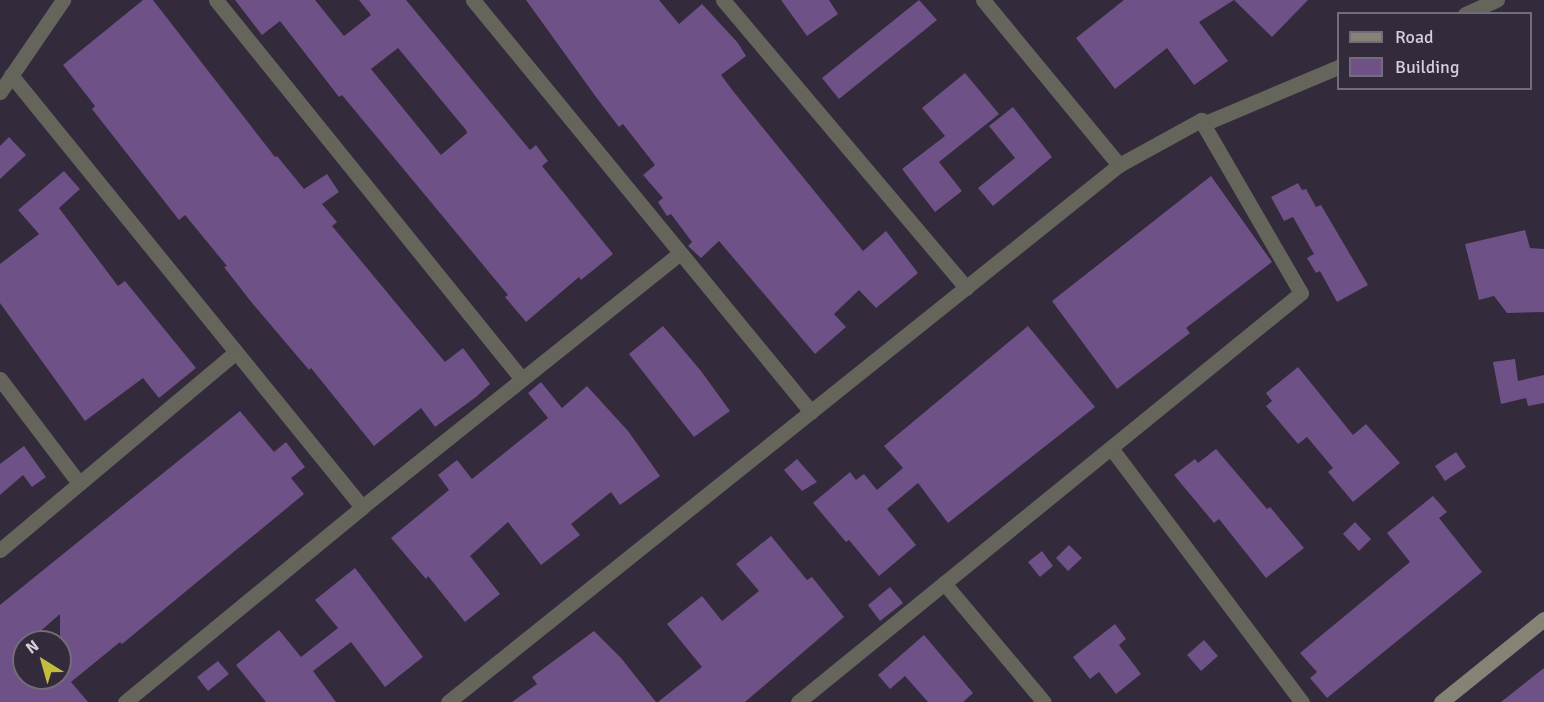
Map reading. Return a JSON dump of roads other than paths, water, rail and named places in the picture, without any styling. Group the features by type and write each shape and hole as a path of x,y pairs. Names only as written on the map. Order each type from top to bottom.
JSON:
{"street":[{"path":"0,92 63,0"},
{"path":"216,0 522,379"},
{"path":"473,0 679,254 811,412"},
{"path":"723,0 966,288"},
{"path":"983,0 1119,165"},
{"path":"1470,12 1497,0"},
{"path":"1203,124 1337,67"},
{"path":"11,75 362,507"},
{"path":"448,702 1119,165 1201,120 1301,293 798,702"},
{"path":"125,702 362,507 679,254"},
{"path":"0,550 236,352"},
{"path":"0,378 79,483"},
{"path":"1111,448 1302,702"},
{"path":"944,583 1044,702"},
{"path":"1441,702 1544,619"}]}
